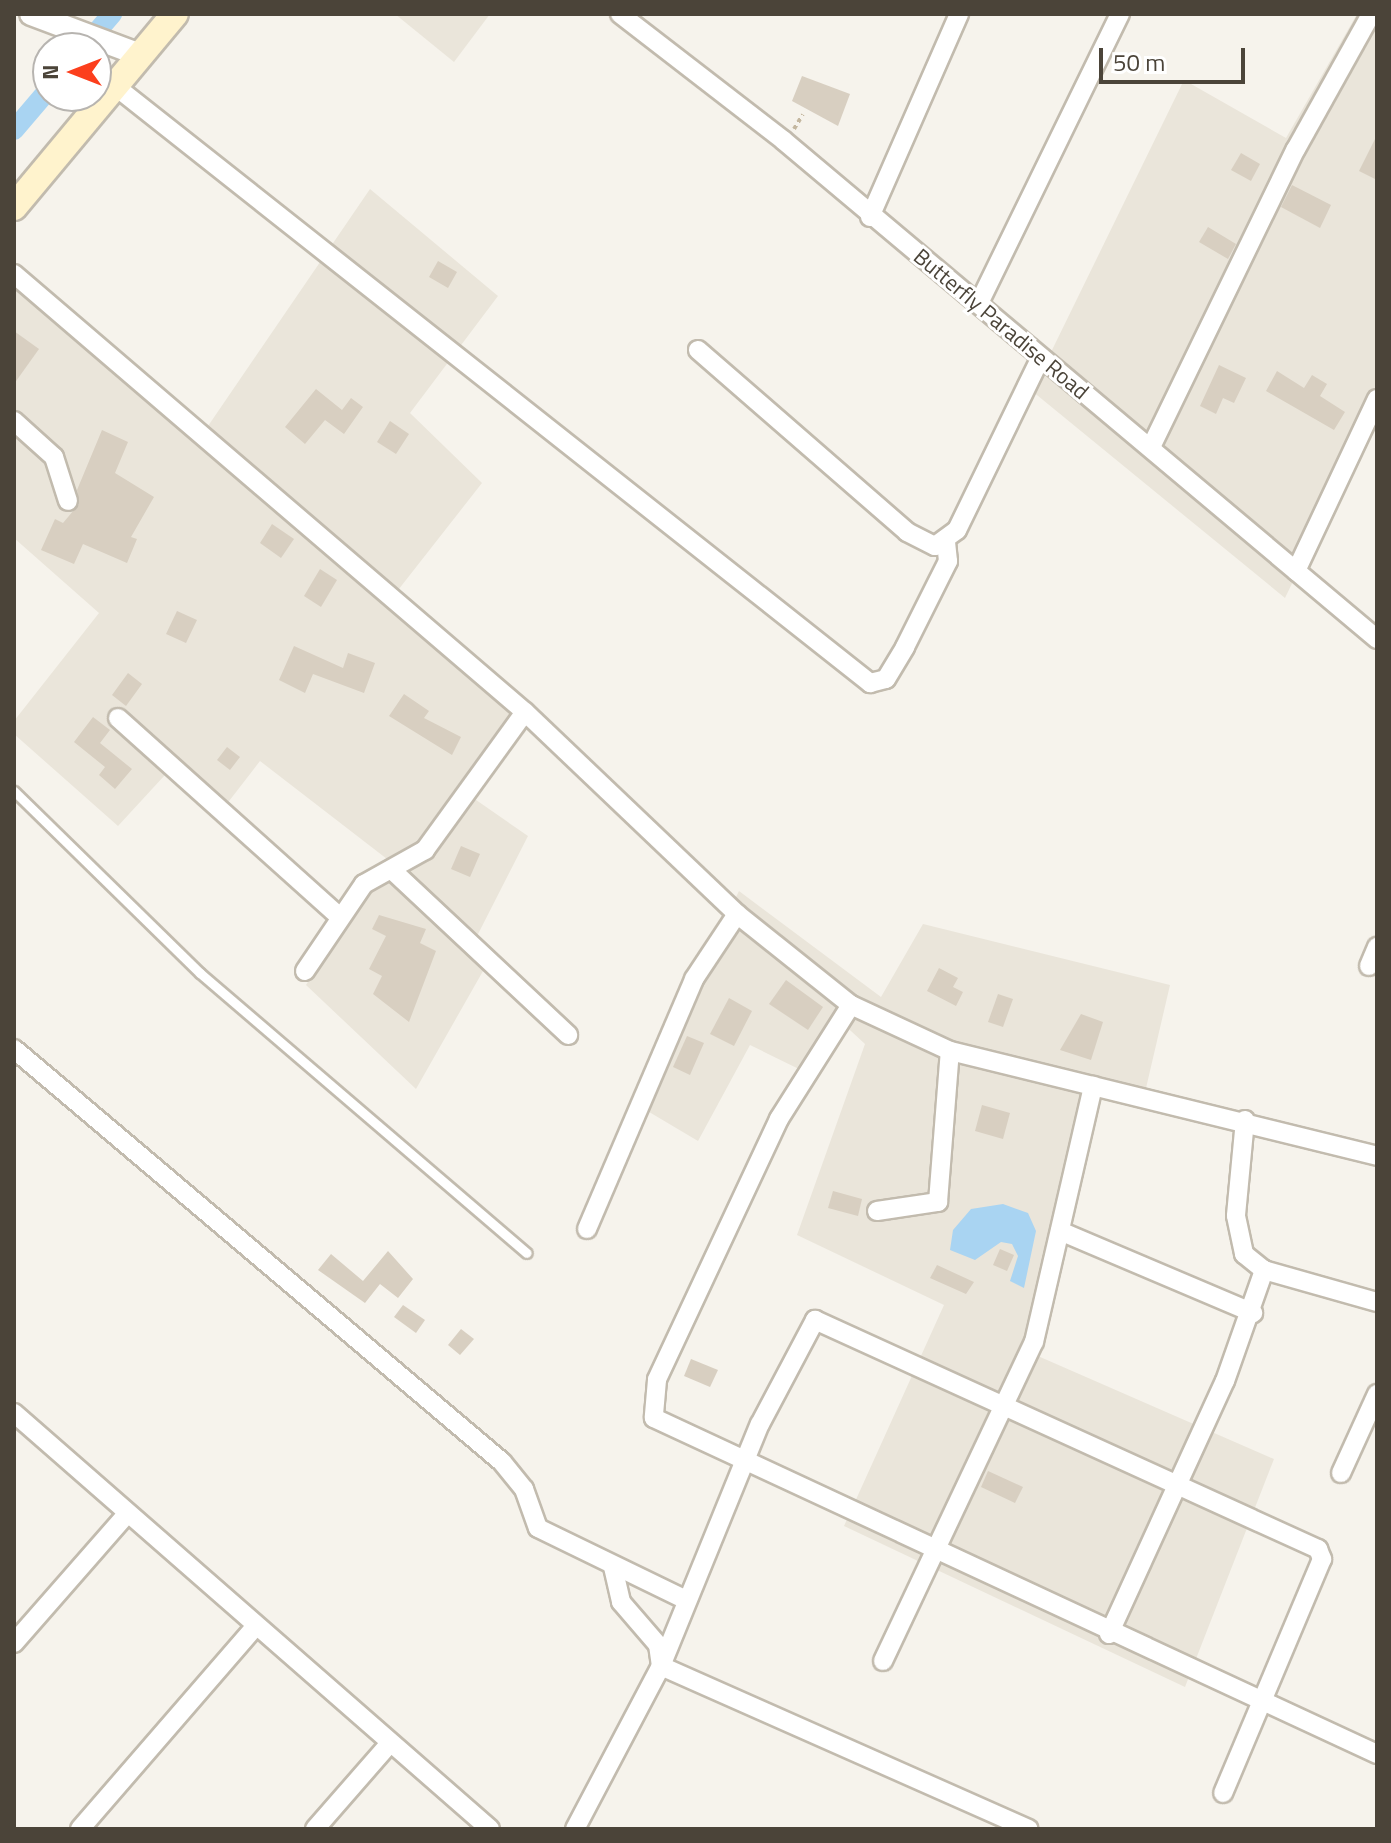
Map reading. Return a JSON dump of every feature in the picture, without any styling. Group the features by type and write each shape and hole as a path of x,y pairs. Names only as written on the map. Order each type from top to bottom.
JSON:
{"main road":[{"path":"14,207 175,14"}],"street":[{"path":"31,14 79,27 140,55"},
{"name":"Butterfly Paradise Road","path":"620,14 979,303 1040,359 1151,447 1377,639"},
{"path":"870,217 959,14"},
{"path":"979,303 1120,14"},
{"path":"1151,447 1296,149 1371,14"},
{"path":"115,86 870,683 886,679 905,647 948,561 946,541 1040,359"},
{"path":"14,274 525,712 737,914 851,1005 950,1051 1245,1120 1377,1156"},
{"path":"698,350 907,532 923,543 946,541"},
{"path":"1296,571 1377,399"},
{"path":"14,421 54,457 68,501"},
{"path":"305,971 364,884 393,871 425,850 525,712"},
{"path":"118,718 340,917"},
{"path":"393,871 568,1035"},
{"path":"587,1229 694,979 737,914"},
{"path":"1369,966 1377,947"},
{"path":"851,1005 786,1105 650,1401 662,1425 1109,1634 1377,1754"},
{"path":"14,1049 502,1462 524,1489 538,1528 686,1600"},
{"path":"877,1211 938,1202 950,1051"},
{"path":"883,1661 1034,1342 1093,1086"},
{"path":"1245,1120 1236,1216 1244,1254 1264,1270 1377,1302"},
{"path":"1060,1231 1253,1313"},
{"path":"1109,1634 1253,1313 1264,1270"},
{"path":"575,1829 661,1666 686,1600 815,1320 1176,1486 1322,1557 1223,1793"},
{"path":"1341,1473 1377,1394"},
{"path":"14,1413 126,1515 490,1829"},
{"path":"14,1643 126,1515"},
{"path":"613,1567 621,1602 658,1645 661,1666"},
{"path":"80,1829 256,1626"},
{"path":"661,1666 1005,1824 1029,1829"},
{"path":"315,1829 390,1743"}],"lane":[{"path":"14,791 200,973 527,1253"}],"shaded area":[{"path":"395,14 490,14 454,62"},
{"path":"1357,14 1377,14 1377,407 1285,598 1032,391 1184,80 1286,138"},
{"path":"370,189 498,296 410,413 482,483 395,594 524,707 466,793 528,836 475,940 491,957 416,1089 306,985 387,859 260,761 226,805 176,763 118,826 14,734 14,721 99,613 14,538 14,263 206,429"},
{"path":"739,891 881,997 923,924 1170,985 1143,1101 1098,1092 1031,1353 1274,1459 1185,1687 844,1526 944,1305 797,1235 865,1044 838,1019 805,1072 750,1045 698,1141 634,1103"}],"water":[{"path":"1003,1204 1028,1213 1036,1231 1024,1288 1010,1281 1018,1256 1012,1244 1001,1242 975,1260 950,1250 953,1230 971,1209"}],"building":[{"path":"802,76 850,94 838,126 792,101"},
{"path":"1377,135 1377,180 1359,171"},
{"path":"1241,153 1260,164 1251,181 1231,170"},
{"path":"1292,185 1331,205 1320,228 1281,207"},
{"path":"1208,227 1236,244 1228,259 1199,242"},
{"path":"438,261 457,272 448,288 429,277"},
{"path":"14,331 39,349 14,384"},
{"path":"1219,365 1246,378 1234,403 1223,398 1216,414 1200,406"},
{"path":"1277,371 1304,388 1312,375 1327,384 1320,396 1345,412 1334,430 1266,391"},
{"path":"316,389 342,410 351,398 363,407 344,434 325,420 305,444 285,427"},
{"path":"390,421 409,434 396,454 377,442"},
{"path":"102,430 128,442 115,473 154,497 131,537 137,539 127,563 83,544 74,564 41,550 55,519 63,523 79,504 77,490"},
{"path":"272,524 294,539 281,558 260,543"},
{"path":"320,569 337,580 321,607 304,596"},
{"path":"177,611 197,620 186,643 166,634"},
{"path":"294,646 343,668 348,653 375,663 364,693 313,674 305,693 279,680"},
{"path":"128,673 142,684 126,706 112,695"},
{"path":"404,694 429,711 424,718 461,737 452,755 389,716"},
{"path":"93,717 110,730 100,743 132,769 115,789 99,775 105,767 74,742"},
{"path":"227,747 240,757 230,770 217,760"},
{"path":"461,846 480,854 470,877 451,869"},
{"path":"379,915 426,929 420,943 436,951 409,1022 373,994 382,976 369,969 386,936 372,929"},
{"path":"939,968 958,978 953,987 963,992 956,1006 927,991"},
{"path":"786,980 823,1007 808,1030 769,1004"},
{"path":"998,994 1013,999 1003,1027 988,1022"},
{"path":"729,998 752,1011 734,1046 710,1034"},
{"path":"1081,1014 1103,1022 1091,1060 1060,1050"},
{"path":"687,1036 704,1043 690,1075 673,1067"},
{"path":"982,1105 1010,1113 1003,1139 975,1131"},
{"path":"833,1191 862,1199 858,1216 828,1208"},
{"path":"1000,1249 1014,1255 1007,1271 993,1265"},
{"path":"388,1251 413,1279 398,1298 380,1284 365,1303 318,1270 331,1254 363,1281"},
{"path":"937,1265 974,1282 966,1294 930,1278"},
{"path":"403,1305 425,1320 416,1333 394,1317"},
{"path":"461,1329 474,1339 460,1355 448,1345"},
{"path":"691,1359 718,1370 710,1387 684,1376"},
{"path":"988,1471 1023,1487 1015,1503 981,1487"}],"waterway":[{"path":"97,32 112,14"},
{"path":"14,130 32,109"}]}
